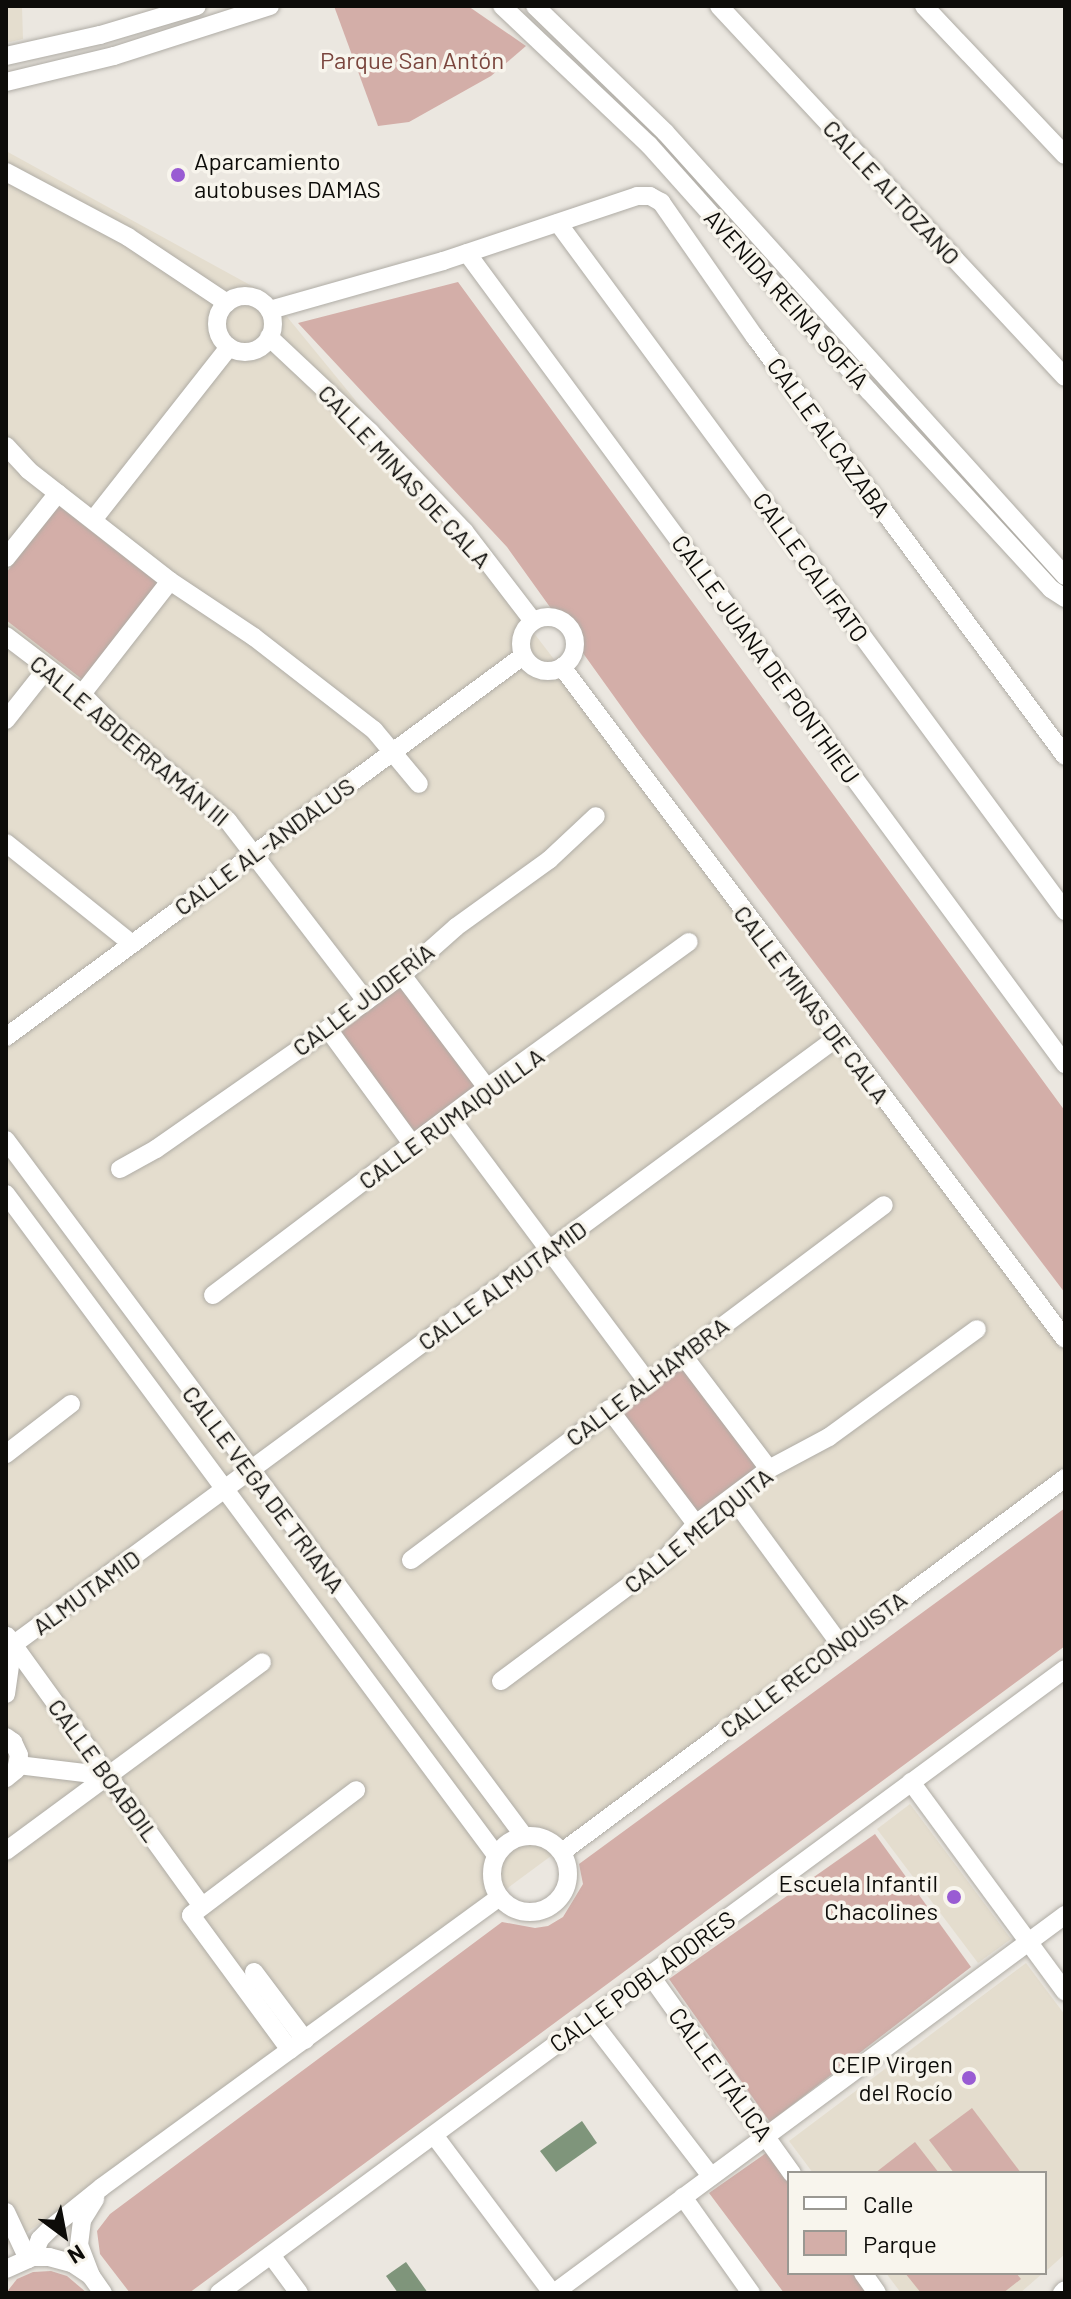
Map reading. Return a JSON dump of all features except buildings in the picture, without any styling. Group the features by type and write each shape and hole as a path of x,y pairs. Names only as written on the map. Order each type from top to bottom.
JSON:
{"street":[{"path":"6,56 100,35 197,6"},
{"path":"6,82 114,56 270,6"},
{"name":"AVENIDA REINA SOFÍA","path":"502,6 649,145 869,391 1051,589 1065,598"},
{"path":"517,6 527,27"},
{"name":"CALLE ALTOZANO","path":"719,6 1065,377"},
{"path":"924,6 1065,155"},
{"name":"AVENIDA REINA SOFÍA","path":"538,7 665,132 1065,576"},
{"path":"6,172 128,237 227,303"},
{"name":"CALLE ALCAZABA","path":"270,310 467,253 637,196 650,196 661,202 755,337 1065,756"},
{"name":"CALLE CALIFATO","path":"558,223 1065,911"},
{"name":"CALLE JUANA DE PONTHIEU","path":"467,253 1065,1064"},
{"path":"245,296 263,303 270,310 273,329 256,350 237,351 229,347 217,325 227,303 245,296"},
{"name":"CALLE MINAS DE CALA","path":"269,337 370,432 453,520 533,621"},
{"path":"93,520 229,347"},
{"path":"6,446 28,470 170,581 271,650 374,730 394,750 419,784"},
{"path":"6,558 58,493"},
{"path":"82,694 170,581"},
{"path":"549,617 571,629 573,654 562,667 540,670 523,656 521,640 533,621 549,617"},
{"name":"CALLE ABDERRAMÁN III","path":"6,636 82,694 116,729 220,813 255,854 366,1001"},
{"name":"CALLE AL-ANDALUS","path":"6,1037 523,656"},
{"name":"CALLE MINAS DE CALA","path":"562,667 1065,1339"},
{"path":"6,720 47,668"},
{"name":"CALLE JUDERÍA","path":"120,1169 156,1149 402,975 456,927 549,860 596,816"},
{"path":"6,843 132,944"},
{"name":"CALLE RUMAIQUILLA","path":"213,1295 487,1088 689,942"},
{"path":"402,975 487,1088"},
{"path":"328,1029 413,1145"},
{"name":"CALLE ALMUTAMID","path":"167,1533 838,1037"},
{"path":"450,1117 647,1381"},
{"name":"CALLE VEGA DE TRIANA","path":"6,1140 524,1836"},
{"name":"CALLE VEGA DE TRIANA","path":"6,1194 496,1855"},
{"name":"CALLE ALHAMBRA","path":"411,1560 884,1205"},
{"name":"CALLE MEZQUITA","path":"501,1681 666,1558 696,1524 769,1469 829,1437 977,1329"},
{"path":"682,1354 769,1469"},
{"path":"6,1454 71,1404"},
{"path":"609,1409 696,1524"},
{"name":"CALLE RECONQUISTA","path":"562,1852 839,1643 1065,1478"},
{"path":"733,1498 839,1643"},
{"name":"ALMUTAMID","path":"8,1643 167,1533"},
{"path":"6,1694 8,1643"},
{"name":"CALLE BOABDIL","path":"8,1643 109,1776 196,1911 298,2045"},
{"path":"6,1851 262,1662"},
{"name":"CALLE POBLADORES","path":"219,2293 1065,1669"},
{"path":"6,1737 17,1748 12,1771 109,1776"},
{"path":"911,1782 1065,1992"},
{"path":"196,1911 356,1790"},
{"path":"524,1836 549,1840 562,1852 568,1878 562,1895 549,1907 522,1912 499,1897 492,1881 496,1855 508,1842 524,1836"},
{"path":"30,2258 40,2239 51,2228 102,2187 499,1897"},
{"path":"434,2135 553,2293 1065,1915"},
{"path":"254,1972 298,2045"},
{"name":"CALLE ITÁLICA","path":"650,1975 791,2171"},
{"path":"590,2019 711,2176"},
{"path":"102,2187 82,2220 79,2245 91,2276 103,2293"},
{"path":"683,2197 751,2293"},
{"path":"6,2212 30,2258"},
{"path":"271,2255 299,2293"},
{"path":"6,2269 30,2258 72,2263 91,2276"},
{"path":"864,2275 877,2293"}],"shaded area":[{"path":"6,6 22,6 23,39 6,43"},
{"path":"6,151 270,296 352,396 599,718 1065,1344 1065,1476 167,2140 6,2246"},
{"name":"Escuela Infantil Chacolines","path":"910,1804 1011,1939 978,1963 877,1829"},
{"name":"CEIP Virgen del Rocío","path":"1026,1963 1065,2015 1065,2254 1047,2270 1047,2171 812,2171 789,2141"},
{"path":"582,2121 597,2143 556,2172 540,2151"},
{"path":"406,2262 428,2293 398,2293 386,2276"},
{"path":"888,2275 1041,2275 1020,2293 901,2293"}],"green space":[{"name":"Parque San Antón","path":"334,6 468,6 526,46 491,76 409,122 378,126"},
{"path":"458,282 1065,1111 1065,1293 641,734 507,547 298,323"},
{"path":"59,506 159,584 83,680 6,620 6,573"},
{"path":"400,982 479,1087 417,1135 337,1029"},
{"path":"680,1362 760,1468 697,1515 617,1409"},
{"path":"1065,1508 1065,1646 189,2293 130,2293 100,2254 97,2231 110,2214 502,1922 535,1928 548,1926 563,1917 583,1884 579,1864"},
{"path":"875,1834 971,1967 770,2122 669,1979"},
{"path":"972,2108 1019,2171 952,2171 929,2140"},
{"path":"915,2142 937,2171 878,2171"},
{"path":"766,2153 787,2181 787,2275 855,2275 868,2293 784,2293 709,2193"},
{"path":"51,2271 67,2276 87,2293 6,2293 17,2279 33,2272"},
{"path":"907,2275 1018,2275 1021,2279 1003,2293 921,2293"}],"place":[{"name":"Aparcamiento autobuses DAMAS","path":"178,175"},
{"name":"Escuela Infantil Chacolines","path":"954,1897"},
{"name":"CEIP Virgen del Rocío","path":"969,2078"}]}
